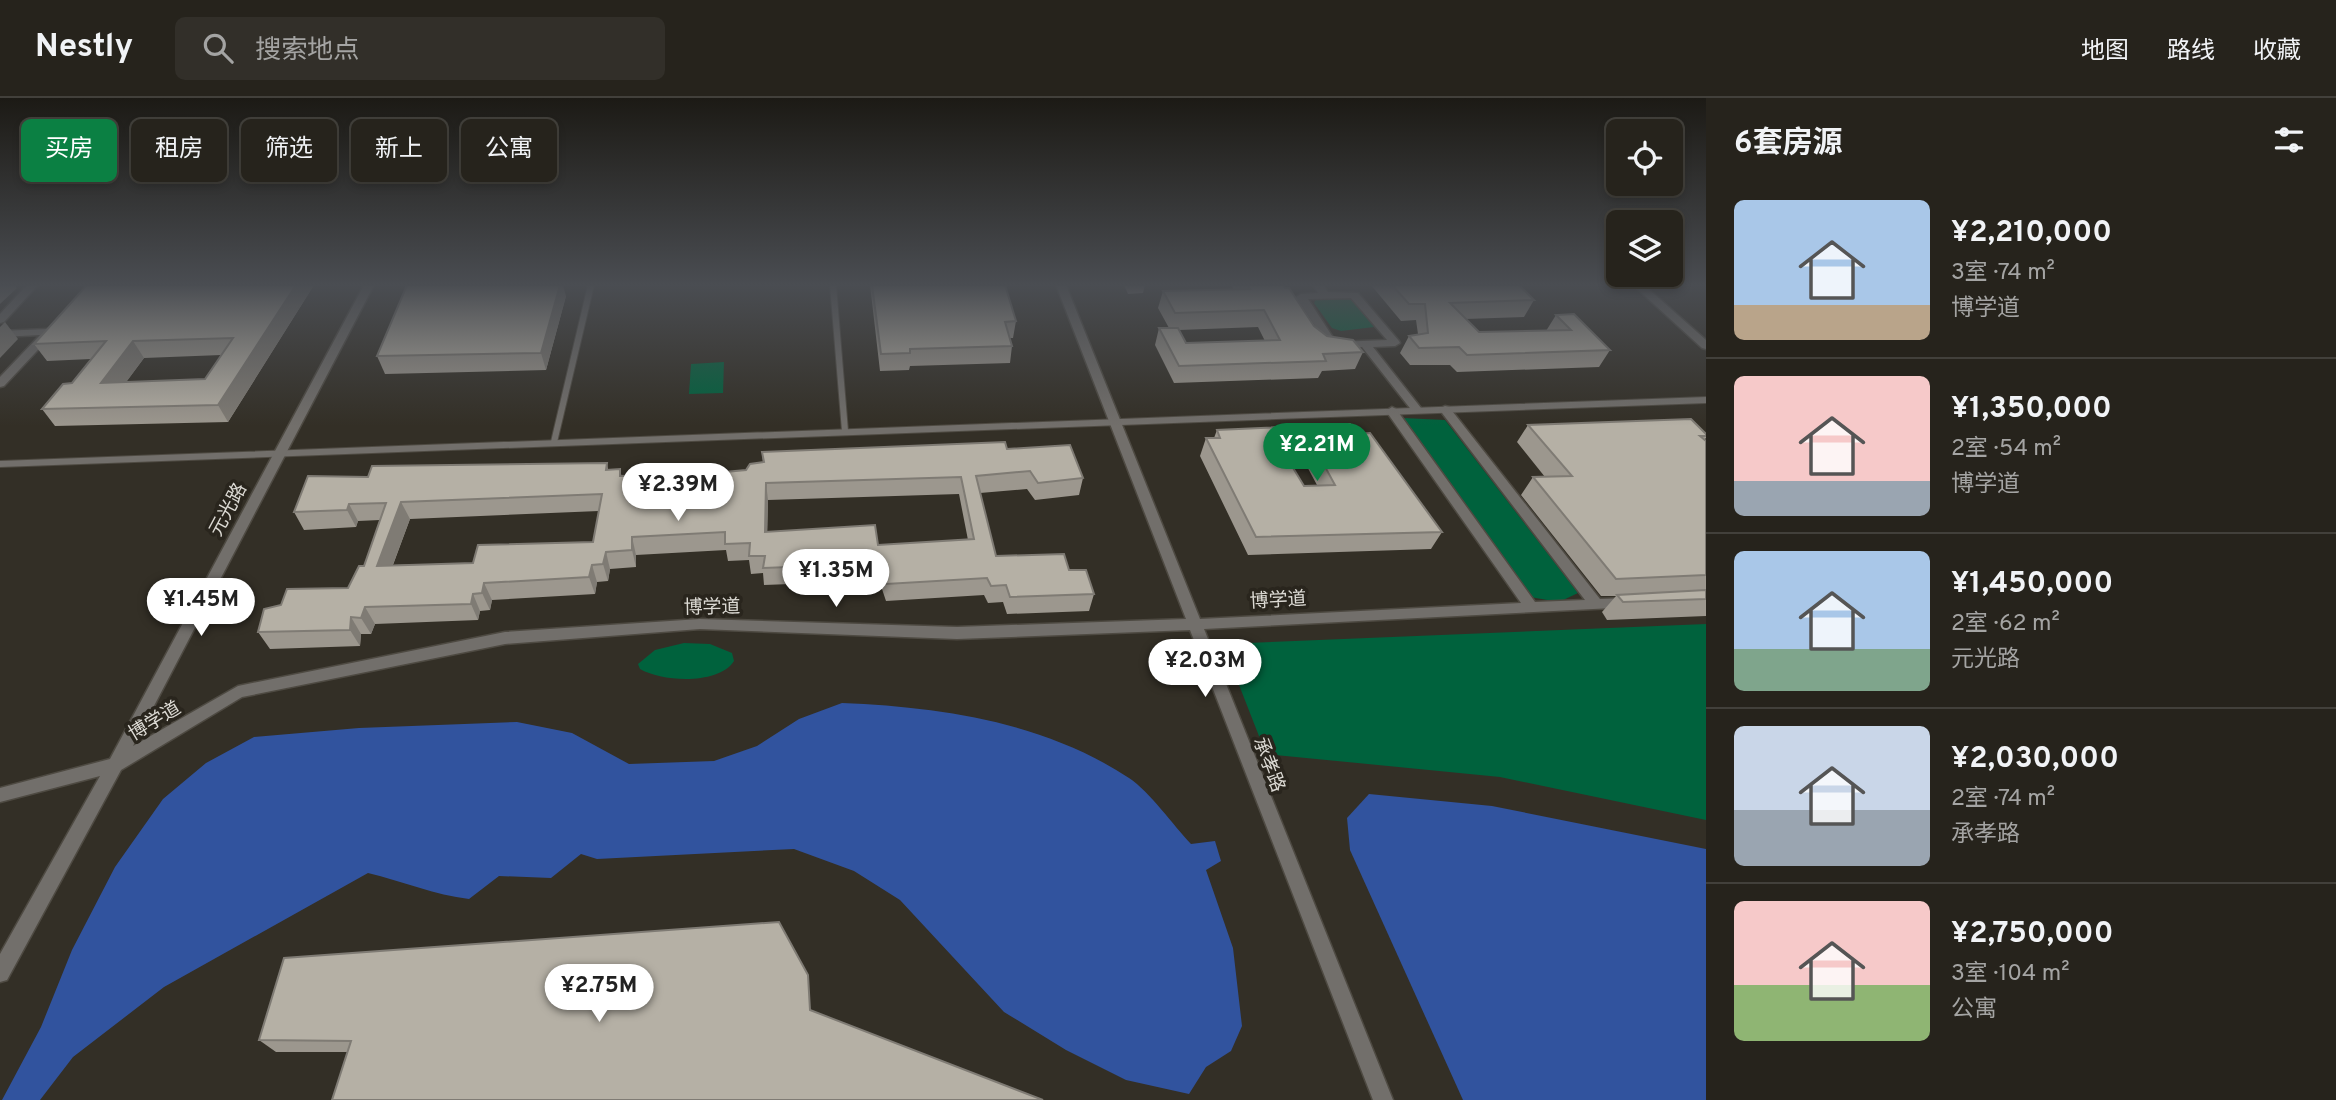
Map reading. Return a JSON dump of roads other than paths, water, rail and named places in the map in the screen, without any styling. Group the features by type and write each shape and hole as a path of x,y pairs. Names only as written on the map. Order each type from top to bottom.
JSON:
{"street":[{"path":"0,334 48,332"},
{"path":"0,384 48,332"},
{"name":"元光路","path":"0,973 115,765 344,332"},
{"name":"承孝路","path":"1079,332 1383,1100"},
{"path":"1324,332 1333,345 1395,343 1385,332"},
{"path":"1690,332 1706,346"},
{"path":"1365,344 1417,410"},
{"path":"1446,409 1596,604"},
{"path":"1392,411 1531,607"},
{"name":"博学道","path":"0,796 115,765 238,692 505,638 700,624 957,633 1637,602"}],"lane":[{"path":"554,442 580,332"},
{"path":"837,332 845,431"},
{"path":"0,464 1706,400"}],"water":[{"path":"842,703 954,714 991,721 1062,743 1096,759 1137,784 1191,844 1215,841 1221,861 1206,870 1233,948 1242,1026 1231,1051 1206,1067 1189,1094 1126,1080 1066,1050 1004,1012 900,900 854,871 794,849 597,859 581,854 551,878 499,876 469,899 368,873 164,987 73,1057 40,1100 2,1100 41,1027 72,950 115,867 163,799 206,763 254,737 359,728 517,722 572,733 629,764 714,761 757,746 799,719"},
{"path":"1369,794 1492,806 1706,849 1706,1100 1463,1100 1350,850 1347,818"}]}
